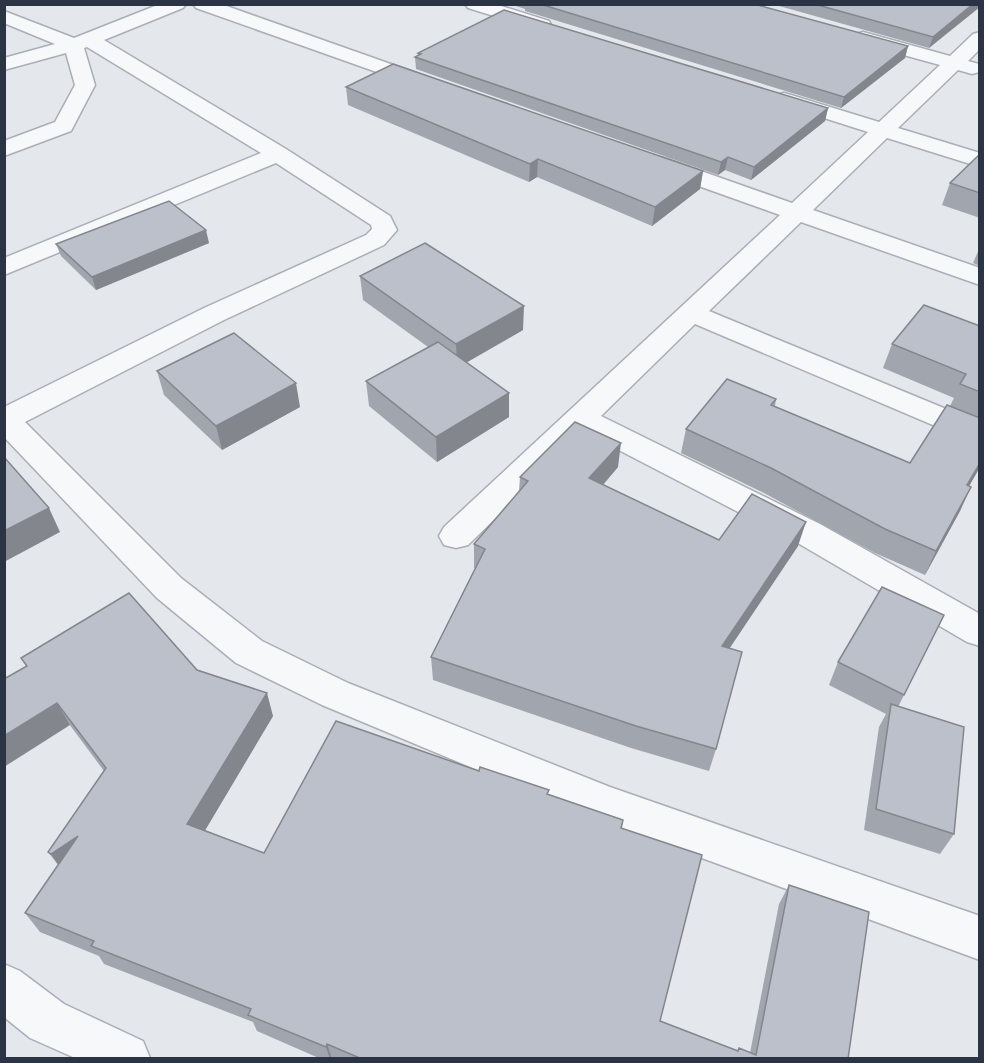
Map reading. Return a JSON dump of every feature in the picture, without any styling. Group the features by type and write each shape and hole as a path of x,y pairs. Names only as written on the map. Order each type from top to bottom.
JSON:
{"street":[{"path":"4,64 82,43 177,4"},
{"path":"202,4 449,91"},
{"path":"474,4 565,32"},
{"path":"4,16 82,43 278,154 381,221 385,230 375,240 214,314 5,419 169,588 249,652 335,694 604,804 980,938"},
{"path":"840,32 980,70"},
{"path":"456,536 980,38"},
{"path":"4,149 63,126 85,85 82,43"},
{"path":"770,95 980,160"},
{"path":"4,267 278,154"},
{"path":"640,157 980,278"},
{"path":"692,313 980,435"},
{"path":"581,418 808,533 980,632"},
{"path":"4,987 47,1021 126,1059"}],"building":[{"path":"540,4 754,4 908,46 844,97"},
{"path":"814,4 973,4 933,37"},
{"path":"504,10 828,108 754,167 728,157 721,162 415,57 421,54 418,53"},
{"path":"393,64 703,171 655,207 538,159 530,164 346,87"},
{"path":"980,154 980,193 950,183"},
{"path":"169,201 206,230 92,277 56,244"},
{"path":"425,243 524,306 456,344 360,276"},
{"path":"924,305 980,326 980,392 960,384 966,374 892,344"},
{"path":"234,333 296,383 216,426 157,371"},
{"path":"438,342 509,393 436,437 366,381"},
{"path":"727,379 776,399 771,405 910,463 947,405 980,418 980,463 967,485 971,487 936,551 885,529 771,468 686,429"},
{"path":"575,422 621,443 589,478 719,540 752,494 806,522 722,646 742,652 716,749 636,726 431,657 485,549 474,544 528,481 520,477"},
{"path":"4,457 49,508 4,531"},
{"path":"882,587 944,615 904,695 838,662"},
{"path":"129,593 197,670 267,693 187,824 264,853 336,721 479,771 480,767 549,790 547,794 623,820 621,828 702,855 660,1021 738,1051 739,1048 756,1055 789,885 869,912 848,1059 362,1059 248,1015 251,1009 91,946 94,941 25,913 78,836 51,854 48,852 106,768 57,703 4,736 4,679 27,666 21,658"},
{"path":"891,704 964,727 954,834 876,809"}]}
